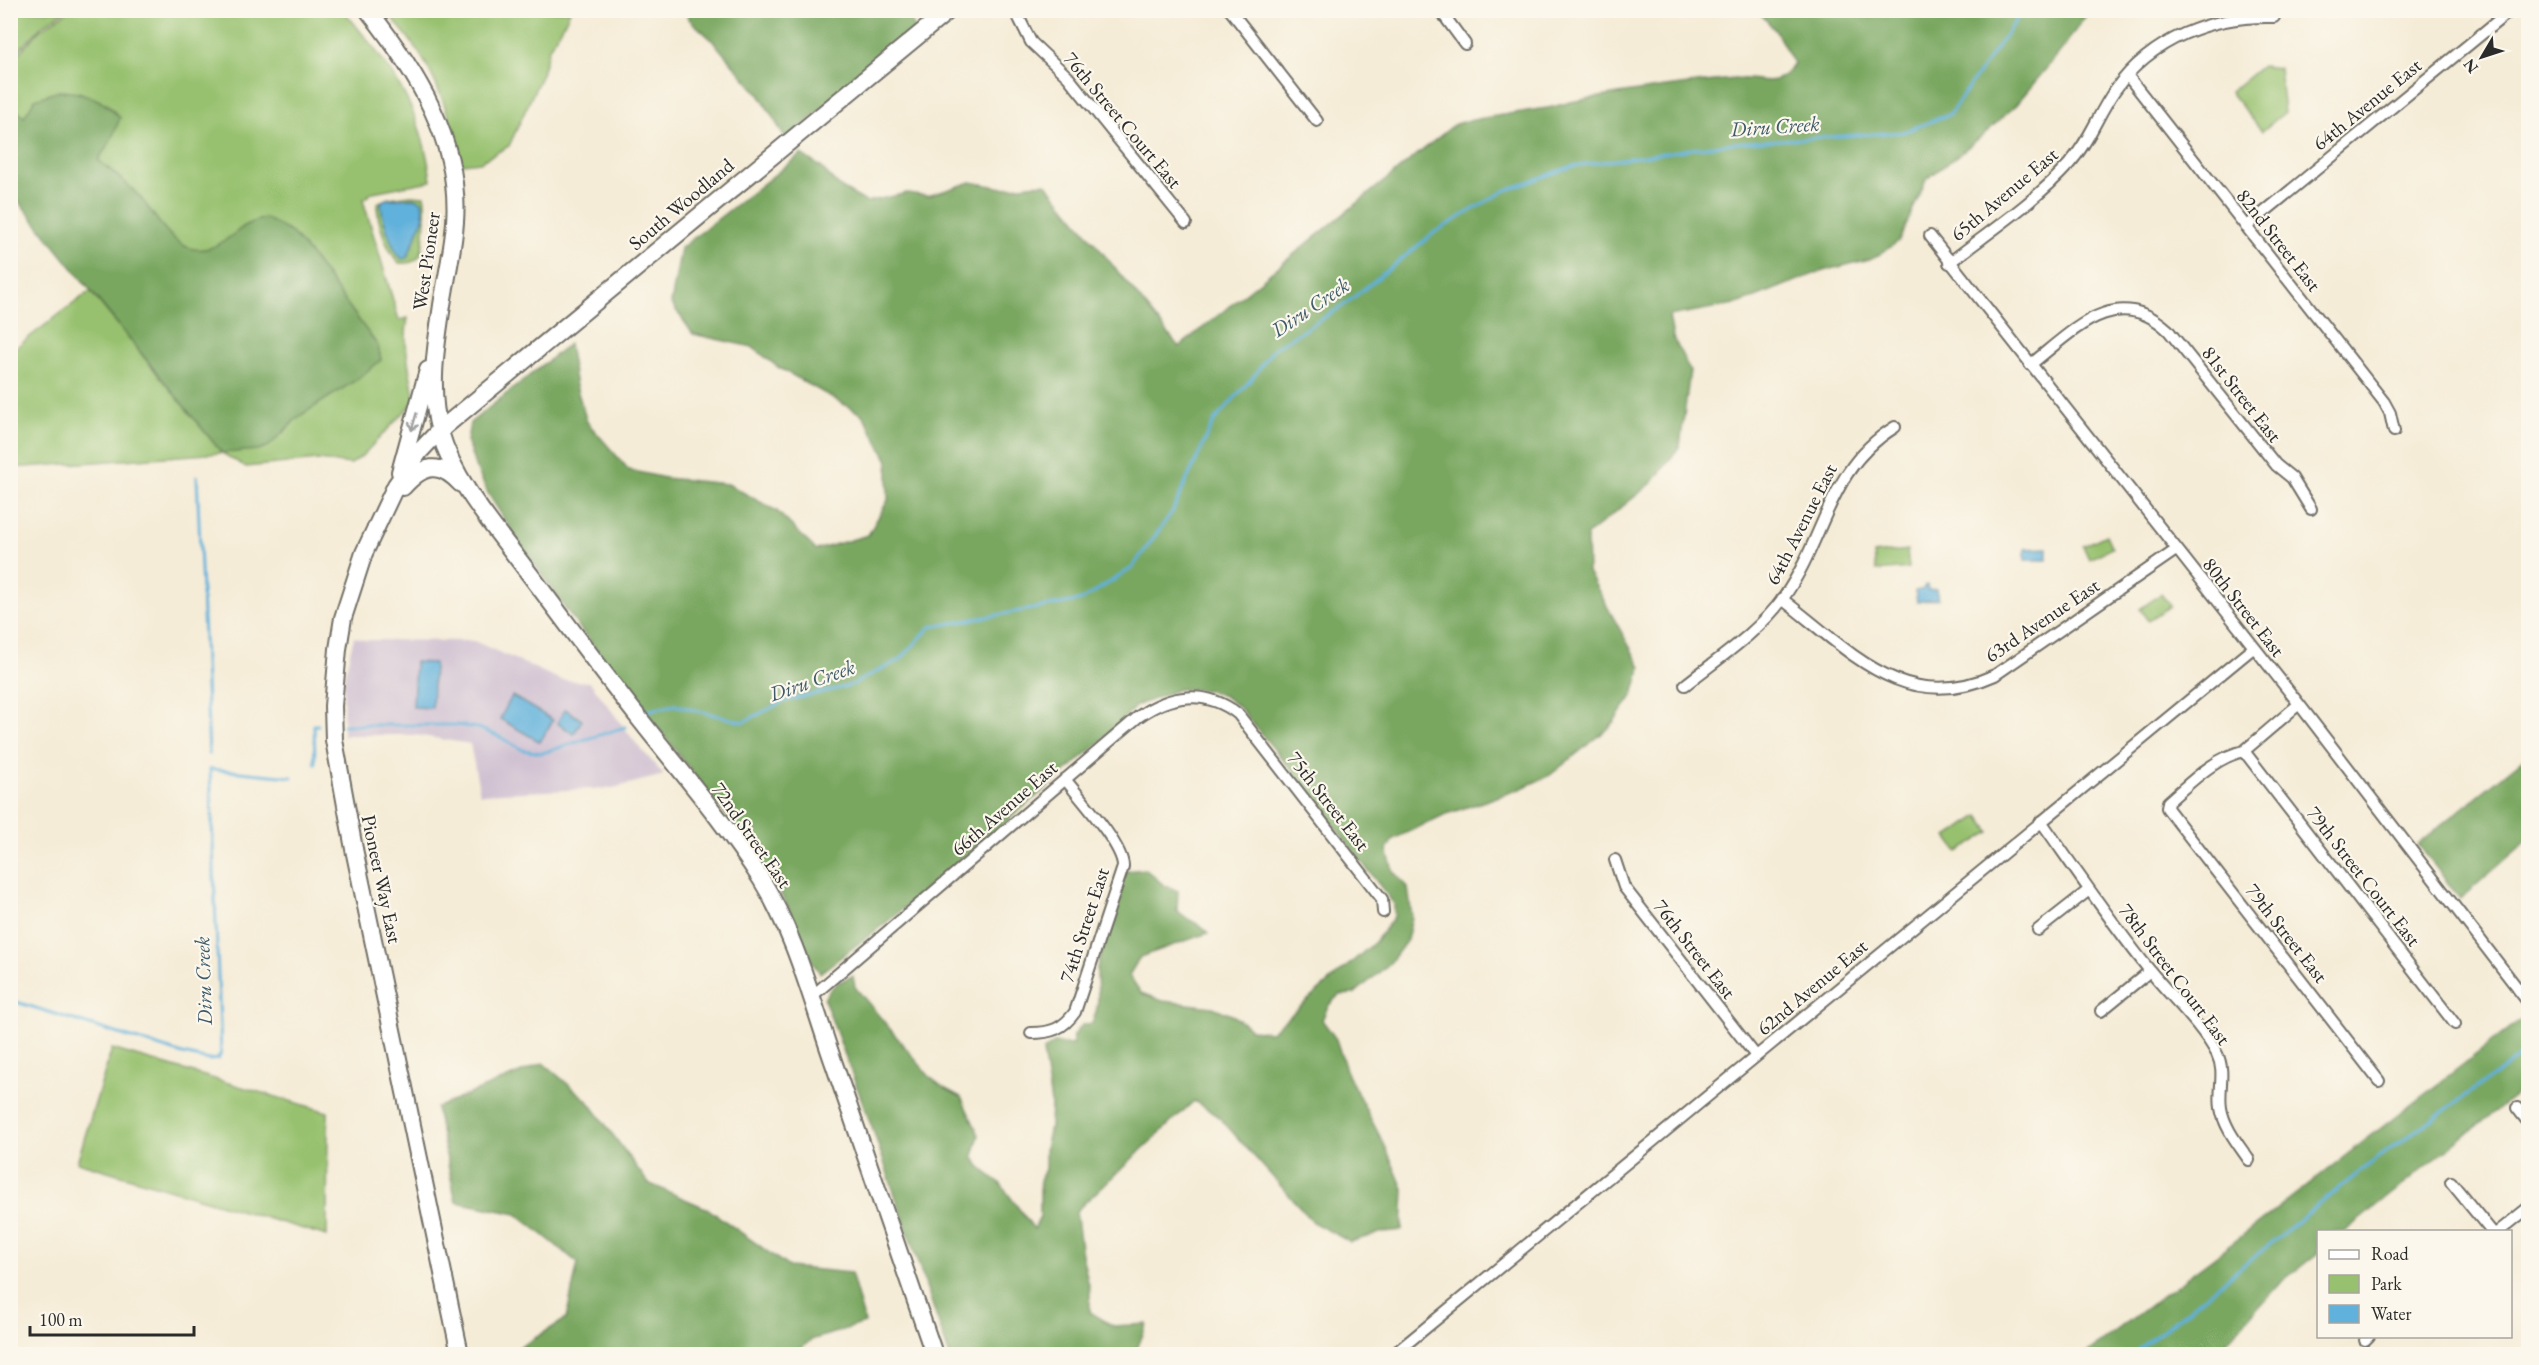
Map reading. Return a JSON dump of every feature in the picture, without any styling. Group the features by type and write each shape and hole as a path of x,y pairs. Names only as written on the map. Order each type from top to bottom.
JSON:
{"main road":[{"name":"West Pioneer","path":"368,10 419,81 437,121 453,174 455,221 435,346 434,377 440,431"},
{"name":"South Woodland","path":"440,431 949,10"},
{"path":"396,485 435,346"},
{"name":"Pioneer Way East","path":"440,431 420,451 396,485 382,510 364,553 343,618 335,678 334,741 354,849 460,1354"},
{"name":"72nd Street East","path":"440,431 453,464 476,501 752,865 775,905 811,997 934,1354"},
{"path":"382,510 413,476 430,468 446,472 476,501"}],"street":[{"name":"76th Street Court East","path":"1016,10 1031,42 1068,77 1186,223"},
{"path":"1230,10 1317,121"},
{"path":"1440,10 1465,44"},
{"name":"64th Avenue East","path":"2246,227 2511,10"},
{"name":"65th Avenue East","path":"1949,263 2053,181 2082,148 2103,108 2127,75 2159,48 2196,28 2235,18 2274,17"},
{"name":"82nd Street East","path":"2127,75 2384,402 2390,413 2394,431"},
{"name":"80th Street East","path":"1930,236 2299,704 2529,1002"},
{"name":"81st Street East","path":"2030,365 2084,322 2099,314 2120,310 2151,317 2168,330 2276,465 2292,478 2311,510"},
{"name":"64th Avenue East","path":"1685,685 1744,638 1782,599 1804,566 1847,472 1875,439 1895,427"},
{"name":"63rd Avenue East","path":"1782,599 1879,672 1897,681 1917,687 1931,688 1964,685 1995,675 2176,550"},
{"name":"62nd Avenue East","path":"1394,1354 2253,648"},
{"name":"66th Avenue East","path":"811,997 1138,717 1165,702 1182,697 1203,698 1222,704 1238,714"},
{"path":"2244,751 2299,704"},
{"name":"75th Street East","path":"1238,714 1382,899 1383,912"},
{"name":"79th Street East","path":"2244,751 2233,753 2218,761 2168,802 2167,807 2379,1081"},
{"name":"79th Street Court East","path":"2244,751 2455,1024"},
{"name":"74th Street East","path":"1031,1033 1053,1032 1068,1022 1075,1012 1123,867 1119,851 1065,779"},
{"name":"78th Street Court East","path":"2041,821 2150,971 2200,1030 2218,1056 2221,1068 2222,1115 2249,1160"},
{"name":"76th Street East","path":"1615,860 1624,887 1756,1056"},
{"path":"2038,930 2089,890"},
{"path":"2101,1011 2150,971"},
{"path":"2517,1108 2529,1122"},
{"path":"2451,1182 2490,1230"},
{"path":"2501,1230 2529,1208"}],"shaded area":[{"path":"354,637 365,640 474,641 561,680 590,682 635,742 664,775 613,788 480,794 470,744 416,735 343,735 344,677"}],"green space":[{"path":"10,11 64,11 42,26 11,58"},
{"path":"68,11 344,11 376,51 401,89 420,131 427,154 431,181 373,192 363,200 399,320 408,318 406,338 415,401 362,456 351,464 318,460 246,467 222,453 284,432 298,417 356,380 381,360 378,346 292,233 247,224 222,243 200,250 185,247 170,236 130,187 98,160 110,142 120,118 107,104 79,92 24,117 11,105 10,63 40,30"},
{"path":"386,11 570,11 549,48 542,74 509,146 480,162 462,164 446,110 430,71 415,46"},
{"path":"685,11 906,11 916,30 786,139 760,96 712,40 689,19"},
{"path":"1758,11 2089,11 2060,52 2014,107 1982,136 1926,180 1899,241 1874,258 1819,272 1740,303 1669,316 1673,337 1690,371 1680,446 1653,482 1587,535 1588,572 1641,667 1633,695 1609,728 1550,775 1520,789 1444,815 1393,839 1387,850 1393,871 1408,888 1412,917 1407,940 1390,963 1354,994 1339,995 1328,1006 1322,1020 1336,1039 1347,1073 1386,1148 1404,1191 1402,1230 1383,1232 1350,1242 1314,1223 1217,1115 1194,1101 1076,1211 1090,1290 1090,1312 1113,1326 1147,1324 1135,1354 949,1354 874,1133 824,999 832,987 853,976 855,987 930,1077 961,1097 979,1135 973,1156 982,1169 1000,1183 1034,1229 1040,1217 1040,1180 1045,1169 1045,1150 1050,1126 1051,1103 1043,1051 1054,1043 1072,1045 1074,1035 1082,1025 1092,1023 1098,1001 1097,967 1126,871 1145,869 1164,885 1178,891 1177,911 1208,933 1140,957 1129,975 1141,993 1163,1001 1213,1007 1234,1016 1252,1030 1271,1032 1375,942 1394,917 1394,904 1293,772 1240,708 1224,696 1207,690 1179,689 1136,706 1097,745 892,918 820,973 806,954 796,923 780,893 736,828 575,622 515,536 489,495 475,466 467,441 470,423 569,344 576,386 587,422 629,470 665,478 728,484 777,511 816,550 868,535 888,500 888,461 863,415 778,367 752,347 693,334 671,303 681,248 801,154 821,167 840,187 866,202 907,193 928,196 971,182 1003,188 1046,183 1179,347 1455,124 1655,88 1734,79 1767,81 1780,78 1794,64 1775,30"},
{"path":"2262,66 2279,68 2284,113 2262,131 2230,92"},
{"path":"59,91 93,97 120,118 110,142 98,160 140,197 161,225 178,242 198,250 209,248 220,244 248,224 266,218 292,233 378,346 381,360 356,380 298,417 269,446 258,450 222,453 11,192 11,105 24,117 35,99"},
{"path":"424,196 425,217 421,251 418,258 411,262 399,263 390,251 381,226 377,203 386,199 384,222 394,248 407,258 424,217 414,198 387,199"},
{"path":"90,291 222,453 11,468 11,351"},
{"path":"2106,535 2112,548 2089,559 2083,546"},
{"path":"1907,550 1909,568 1876,571 1874,554"},
{"path":"2161,594 2170,606 2148,621 2140,609"},
{"path":"2528,755 2528,840 2460,899 2418,844"},
{"path":"1979,816 1990,832 1958,852 1947,837"},
{"path":"2523,1018 2528,1025 2528,1085 2346,1230 2317,1230 2317,1254 2280,1283 2215,1354 2085,1354 2234,1242"},
{"path":"112,1049 328,1112 327,1236 77,1162"},
{"path":"543,1063 589,1102 648,1183 708,1209 789,1267 851,1273 865,1323 811,1340 794,1354 509,1354 566,1319 578,1263 517,1214 456,1202 436,1108"}],"water":[{"path":"414,198 422,201 424,217 407,258 402,259 394,248 388,232 381,202 386,199"},
{"path":"2047,548 2047,560 2025,560 2025,549"},
{"path":"1927,585 1928,590 1936,589 1938,599 1917,602 1915,591 1924,589"},
{"path":"415,662 434,663 432,708 413,707"},
{"path":"512,696 553,720 540,742 500,719"},
{"path":"565,709 582,720 574,734 557,723"}],"waterway":[{"name":"Diru Creek","path":"646,711 675,705 743,722 785,701 849,686 901,659 930,627 1082,600 1132,568 1172,512 1214,421 1254,376 1273,349 1344,305 1435,232 1504,191 1573,166 1733,143 1903,132 1950,114 2023,10"},
{"name":"Diru Creek","path":"197,476 209,754"},
{"name":"Diru Creek","path":"315,764 314,725 318,725"},
{"name":"Diru Creek","path":"343,725 457,725 478,728 523,750 542,753 625,727"},
{"name":"Diru Creek","path":"10,1000 183,1054 209,1060 218,1059 221,1053 210,769 292,777"},
{"path":"2133,1354 2367,1166 2528,1051"}]}
